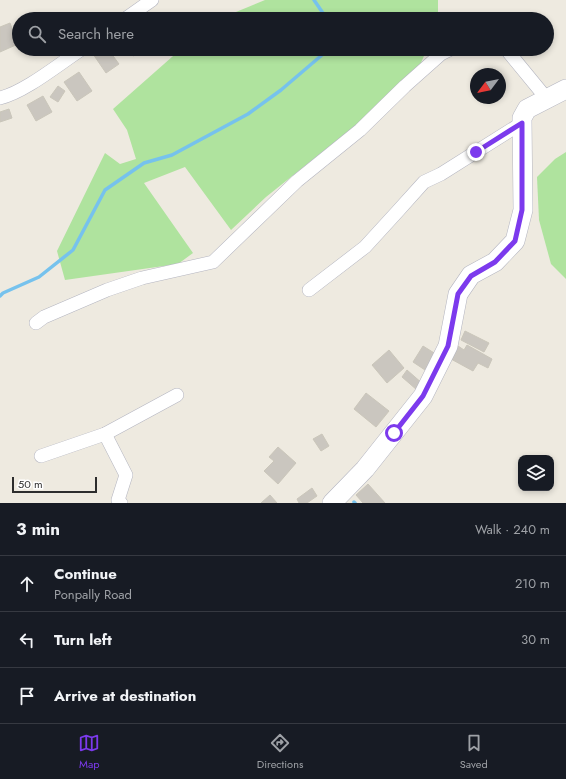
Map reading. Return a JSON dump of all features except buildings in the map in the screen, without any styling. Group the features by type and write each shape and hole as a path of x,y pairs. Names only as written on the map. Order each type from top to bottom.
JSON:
{"main road":[{"path":"332,503 365,469 423,396 448,346 458,294 471,276 495,262 515,241 522,210 522,118 527,108 566,90"}],"street":[{"path":"135,12 152,0"},
{"path":"0,98 9,96 38,79 72,56"},
{"path":"36,323 44,317 107,290 142,278 213,262 297,181 360,130 405,86 439,56"},
{"path":"512,56 548,99"},
{"path":"309,290 365,247 424,182 441,174 522,123"},
{"path":"41,456 105,434 177,395"},
{"path":"105,434 126,475 118,500 121,503"}],"green space":[{"path":"265,0 438,0 438,12 236,12"},
{"path":"173,56 424,56 417,72 356,125 266,197 231,230 185,167 144,183 193,253 178,264 65,280 57,251 105,153 120,164 136,159 127,130 113,109"},
{"path":"566,152 566,279 551,264 539,220 537,177 555,159"}],"waterway":[{"path":"314,0 322,12"},
{"path":"0,296 3,293 39,277 73,250 105,190 144,163 172,155 248,114 281,90 321,56"}],"route":[{"path":"394,433 423,396 448,346 458,294 471,276 495,262 515,241 522,210 522,123 476,152"}]}
